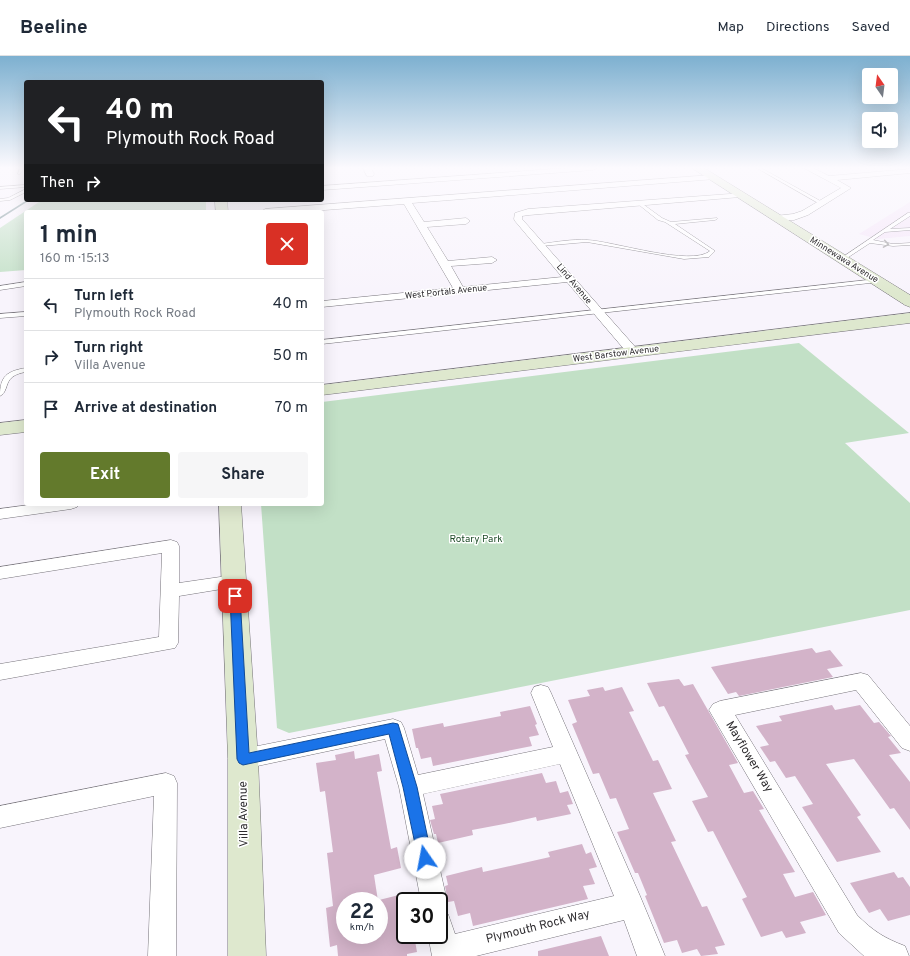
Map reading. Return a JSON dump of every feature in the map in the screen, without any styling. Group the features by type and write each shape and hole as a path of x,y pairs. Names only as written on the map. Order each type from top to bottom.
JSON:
{"main road":[{"name":"Minnewawa Avenue","path":"765,210 910,302"},
{"name":"West Barstow Avenue","path":"324,390 910,318"},
{"path":"0,429 24,426"},
{"name":"Villa Avenue","path":"230,506 243,759 247,956"}],"street":[{"path":"413,210 460,290"},
{"name":"Lind Avenue","path":"554,210 528,212 518,215 518,219 632,352"},
{"path":"778,218 800,215 809,210"},
{"path":"422,225 466,221"},
{"path":"445,264 492,260"},
{"name":"West Portals Avenue","path":"324,304 570,279"},
{"path":"0,514 57,506"},
{"path":"0,573 171,546 168,643 0,672"},
{"path":"170,591 234,581"},
{"name":"Mayflower Way","path":"895,956 882,952 862,940 848,924 720,710 861,681 910,742"},
{"path":"541,693 631,905 651,956"},
{"path":"243,759 393,728 410,787 432,892"},
{"path":"410,787 567,753"},
{"path":"0,816 166,783 162,956"},
{"name":"Plymouth Rock Way","path":"445,953 631,905"}],"lane":[{"path":"543,247 588,244 604,245 684,258 707,256 713,252 669,222 660,219 651,210"},
{"path":"842,259 910,214"},
{"path":"669,222 715,219"},
{"path":"884,232 910,229"},
{"path":"869,241 893,245 909,244"},
{"path":"324,342 877,281"},
{"path":"0,288 24,284"},
{"path":"0,316 24,314"},
{"path":"0,394 6,378 10,374 24,370"}],"shaded area":[{"path":"897,210 910,210 910,236 878,239 859,234"}],"green space":[{"path":"24,212 24,270 0,272 0,228"},
{"name":"Rotary Park","path":"799,343 909,433 845,443 910,503 910,610 289,733 277,728 261,506 324,506 324,402"}],"building":[{"path":"812,648 816,653 830,650 843,666 827,669 833,677 739,696 736,692 728,694 711,667"},
{"path":"679,679 684,686 693,684 738,763 729,765 744,793 753,791 764,809 759,810 795,872 783,874 795,897 813,892 826,915 800,922 806,933 786,938 782,931 761,937 742,899 747,897 713,831 708,832 692,801 708,797 685,755 689,754 664,706 659,707 647,683"},
{"path":"603,687 605,691 622,687 634,711 629,712 653,761 658,760 672,789 653,793 676,841 671,842 702,907 707,906 725,945 715,947 718,954 701,956 697,949 682,953 677,940 664,943 645,896 647,895 638,873 635,873 617,832 629,829 616,798 610,799 599,773 593,774 572,724 577,722 568,700 590,696 587,690"},
{"path":"832,705 835,710 860,705 874,723 879,722 891,736 888,737 901,753 889,755 910,782 910,830 894,808 890,809 854,759 826,764 861,815 857,817 881,852 837,862 802,807 813,804 795,776 786,778 775,761 770,762 760,747 769,745 756,726 782,721 779,716"},
{"path":"530,706 537,724 535,725 539,735 529,737 532,746 433,766 431,757 421,759 418,748 416,748 412,729 443,723 444,727 501,716 500,712"},
{"path":"354,751 355,759 379,754 382,771 377,772 391,849 397,847 401,868 374,875 377,892 336,892 336,944 388,944 388,898 396,896 396,944 416,944 417,952 407,954 407,956 338,956 337,945 330,947 326,908 333,906 327,853 333,852 325,791 320,792 316,763 336,760 335,755"},
{"path":"542,773 546,783 556,781 560,793 568,791 573,804 567,805 571,814 537,821 536,817 472,830 473,835 438,843 430,820 435,819 432,806 443,804 440,794"},
{"path":"582,844 586,854 591,852 597,867 589,869 595,884 583,886 588,899 473,926 470,913 458,916 454,901 448,902 448,892 446,892 445,886 448,885 446,876 482,867 483,872 550,857 548,852"},
{"path":"894,872 898,878 903,877 910,887 910,915 888,921 880,909 869,913 850,883"},
{"path":"601,936 609,956 538,956 538,951"}],"waterway":[{"path":"0,218 13,210"}],"route":[{"path":"235,596 243,759 393,728 410,787 425,858"}]}
